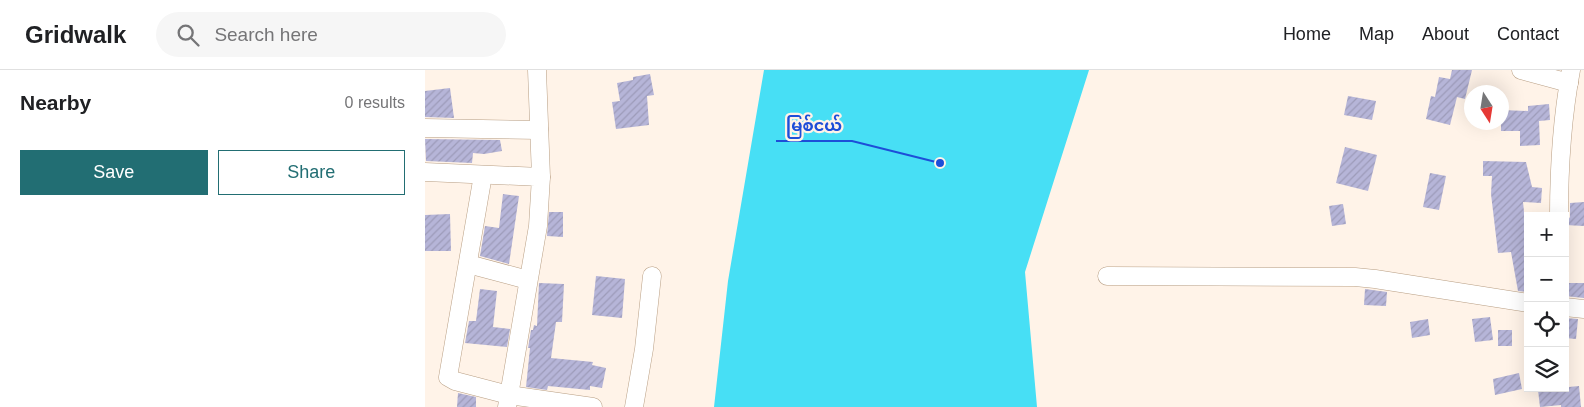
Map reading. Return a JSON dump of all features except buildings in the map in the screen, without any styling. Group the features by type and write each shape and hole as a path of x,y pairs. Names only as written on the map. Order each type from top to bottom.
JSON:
{"street":[{"path":"508,401 538,226 541,177 537,70"},
{"path":"1521,70 1570,76 1559,169 1559,212"},
{"path":"425,128 539,130"},
{"path":"425,172 541,177"},
{"path":"483,175 448,377 508,401 593,407"},
{"path":"468,264 528,280"},
{"path":"634,407 652,276"},
{"path":"1107,276 1355,277 1524,302"},
{"path":"1569,307 1584,309"}],"water":[{"path":"764,70 1089,70 1025,272 1037,407 714,407 728,281"}],"place":[{"name":"မြစ်ငယ်","path":"940,163"}]}
